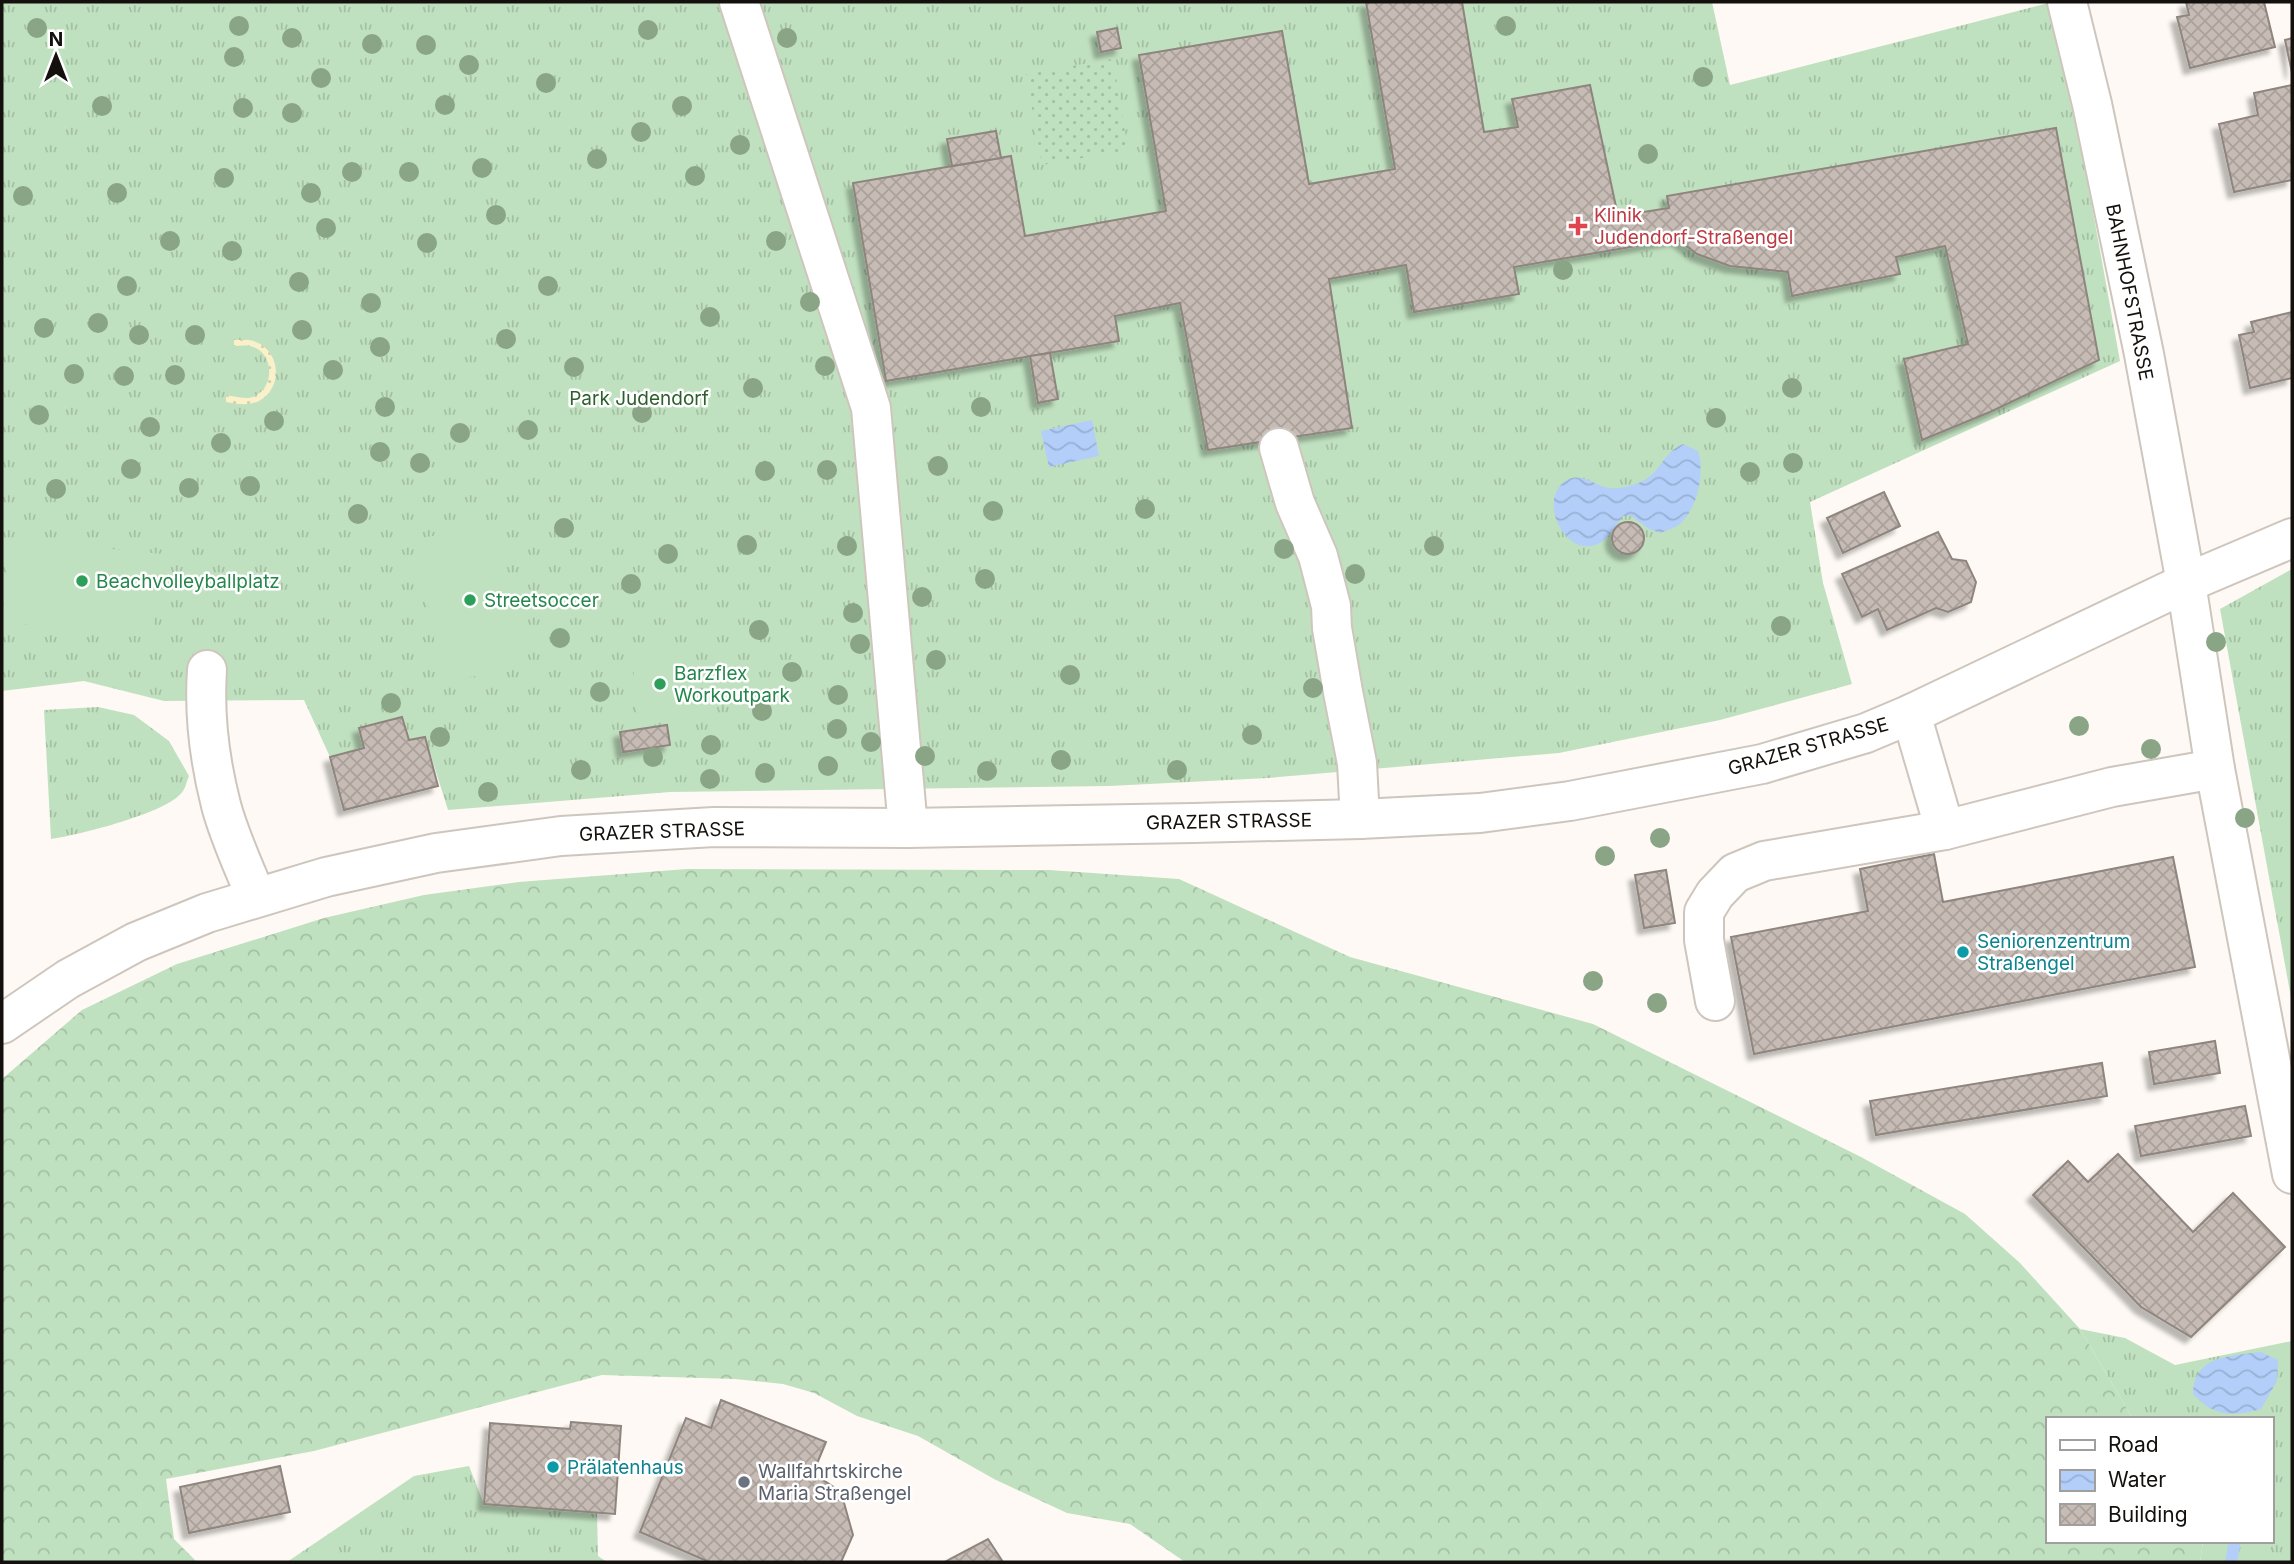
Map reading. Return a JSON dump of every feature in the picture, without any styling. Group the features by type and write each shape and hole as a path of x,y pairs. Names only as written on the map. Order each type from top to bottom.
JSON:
{"main road":[{"path":"738,2 871,408 908,828"},
{"name":"BAHNHOFSTRASSE","path":"2067,2 2092,104 2135,309 2186,583"},
{"path":"1279,448 1295,503 1318,556 1332,606 1339,666 1357,763 1360,819"},
{"name":"GRAZER STRASSE","path":"2,1024 68,979 136,942 207,913 326,877 436,853 561,836 714,827 908,828 1360,819 1480,813 1570,801 1762,764 1866,733 1911,714 2186,583 2292,538"},
{"path":"2186,583 2215,769 2292,1174"},
{"path":"207,670 205,695 217,785 222,808 256,897"},
{"path":"1911,714 1945,830"},
{"path":"1715,1001 1704,940 1704,912 1715,894 1735,873 1763,861 1945,830 2112,787 2215,769"}],"green space":[{"name":"Park Judendorf","path":"2,2 1712,2 1730,85 2049,3 2075,112 2120,361 1810,502 1823,583 1852,684 1720,720 1559,753 1268,778 1109,786 670,792 448,810 425,737 409,740 402,717 359,728 364,748 330,757 304,700 164,701 84,681 2,691"},
{"path":"1113,59 1128,150 1042,165 1026,74"},
{"name":"Streetsoccer","path":"499,524 525,667 442,682 416,539"},
{"name":"Beachvolleyballplatz","path":"9,539 162,554 153,638 2,622"},
{"path":"2292,569 2292,1003 2220,609"},
{"name":"Barzflex Workoutpark","path":"682,650 688,713 638,718 632,655"},
{"path":"98,707 134,715 169,741 189,776 186,786 174,799 142,815 101,828 51,839 44,710"},
{"path":"687,869 1049,870 1179,879 1350,957 1593,1024 1861,1157 1965,1214 2020,1263 2080,1329 2132,1417 2046,1417 2046,1543 2203,1543 2200,1562 1185,1562 1130,1524 1067,1513 994,1479 918,1436 857,1416 814,1393 783,1384 735,1379 602,1375 314,1451 166,1479 174,1539 197,1562 2,1562 2,1079 82,1010 177,964 324,918 424,895 519,882"},
{"path":"2080,1329 2125,1338 2175,1365 2292,1341 2292,1562 2200,1562 2203,1543 2273,1543 2273,1417 2132,1417"},
{"path":"469,1466 484,1504 597,1513 598,1556 607,1562 287,1562 414,1476"}],"sand":[{"path":"234,340 256,342 264,347 274,362 276,370 272,388 255,403 226,402 226,395 248,398 257,395 268,381 265,356 259,350 248,346 234,346"}],"water":[{"path":"1092,420 1099,456 1049,467 1041,431"},
{"path":"1683,444 1698,451 1701,469 1696,499 1679,525 1661,533 1649,529 1631,516 1623,516 1606,539 1590,546 1577,544 1567,537 1554,513 1554,499 1559,488 1569,479 1583,479 1609,488 1632,485 1651,476 1670,453"},
{"path":"2261,1352 2278,1360 2277,1381 2261,1409 2224,1413 2208,1407 2193,1394 2195,1381 2207,1365 2226,1357"}],"building":[{"name":"Klinik Judendorf-Straßengel","path":"1366,2 1462,2 1484,132 1518,127 1512,99 1590,85 1618,216 1669,208 1667,196 2056,128 2099,360 1990,412 1922,440 1904,359 1968,344 1945,246 1896,257 1900,274 1792,296 1788,272 1730,266 1697,254 1677,239 1514,267 1519,294 1414,312 1406,265 1329,279 1352,428 1208,450 1180,303 1115,316 1119,341 886,381 853,183 1011,156 1025,236 1166,211 1139,55 1282,31 1309,184 1395,169"},
{"path":"2186,2 2264,2 2275,47 2190,68 2177,17 2189,15"},
{"path":"1117,28 1121,48 1101,52 1097,32"},
{"path":"2292,38 2292,73 2285,40"},
{"path":"2292,85 2292,180 2234,192 2219,124 2258,115 2254,93"},
{"path":"996,131 1001,158 952,166 947,139"},
{"path":"2292,312 2292,378 2250,388 2239,335 2254,332 2251,322"},
{"path":"1050,353 1058,399 1038,403 1030,356"},
{"path":"1884,492 1900,526 1843,553 1827,518"},
{"path":"1628,522 1640,526 1644,538 1640,550 1628,554 1616,550 1612,538 1616,526"},
{"path":"1938,532 1952,559 1966,561 1976,582 1971,602 1948,612 1936,608 1887,630 1878,609 1862,617 1842,574"},
{"path":"402,717 409,740 425,737 438,786 344,810 330,757 364,748 359,728"},
{"path":"667,725 670,745 623,752 620,732"},
{"name":"Seniorenzentrum Straßengel","path":"1934,854 1943,902 2173,857 2195,967 1754,1054 1731,937 1868,911 1860,869"},
{"path":"1666,870 1675,923 1644,928 1635,875"},
{"path":"2215,1041 2220,1073 2154,1084 2149,1052"},
{"path":"2102,1063 2107,1096 1876,1135 1870,1101"},
{"path":"2245,1106 2251,1136 2141,1156 2135,1126"},
{"path":"2118,1154 2193,1232 2233,1193 2285,1247 2191,1337 2141,1307 2033,1195 2068,1161 2088,1182"},
{"name":"Wallfahrtskirche Maria Straßengel","path":"721,1400 826,1442 813,1473 841,1492 853,1535 841,1562 709,1562 640,1532 686,1418 711,1428"},
{"name":"Prälatenhaus","path":"571,1422 621,1426 615,1514 484,1504 490,1423 570,1429"},
{"path":"280,1466 290,1512 189,1533 180,1487"},
{"path":"988,1539 1003,1562 945,1562 950,1559"}],"waterway":[{"path":"2231,1562 2235,1543"}],"place":[{"name":"Klinik Judendorf-Straßengel","path":"1578,226"},
{"name":"Beachvolleyballplatz","path":"82,581"},
{"name":"Streetsoccer","path":"470,600"},
{"name":"Barzflex Workoutpark","path":"660,684"},
{"name":"Seniorenzentrum Straßengel","path":"1963,952"},
{"name":"Prälatenhaus","path":"553,1467"},
{"name":"Wallfahrtskirche Maria Straßengel","path":"744,1482"}]}
